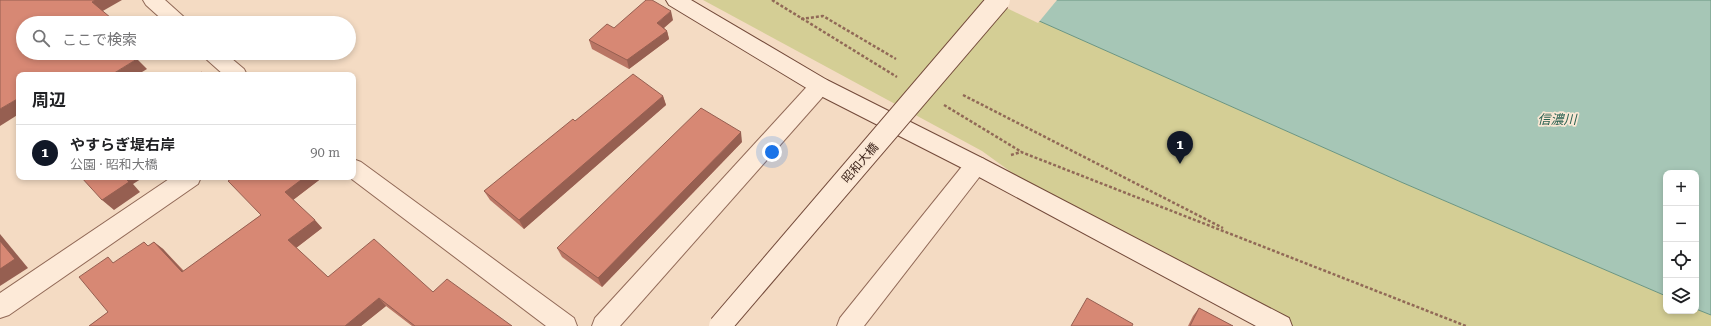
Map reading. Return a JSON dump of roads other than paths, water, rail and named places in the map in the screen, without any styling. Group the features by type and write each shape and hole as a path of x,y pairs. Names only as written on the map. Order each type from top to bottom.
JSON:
{"street":[{"path":"153,0 170,16"},
{"path":"676,0 820,86 976,165 1280,326"},
{"name":"昭和大橋","path":"720,326 999,0"},
{"path":"220,60 234,72"},
{"path":"604,326 820,86"},
{"path":"848,326 976,165"},
{"path":"356,170 565,326"},
{"path":"0,307 186,180"}],"water":[{"name":"信濃川","path":"992,0 1711,0 1711,315 1699,310 1699,170 1663,170 1663,295 1401,182"}],"place":[{"name":"やすらぎ堤右岸","path":"1180,164"}]}
